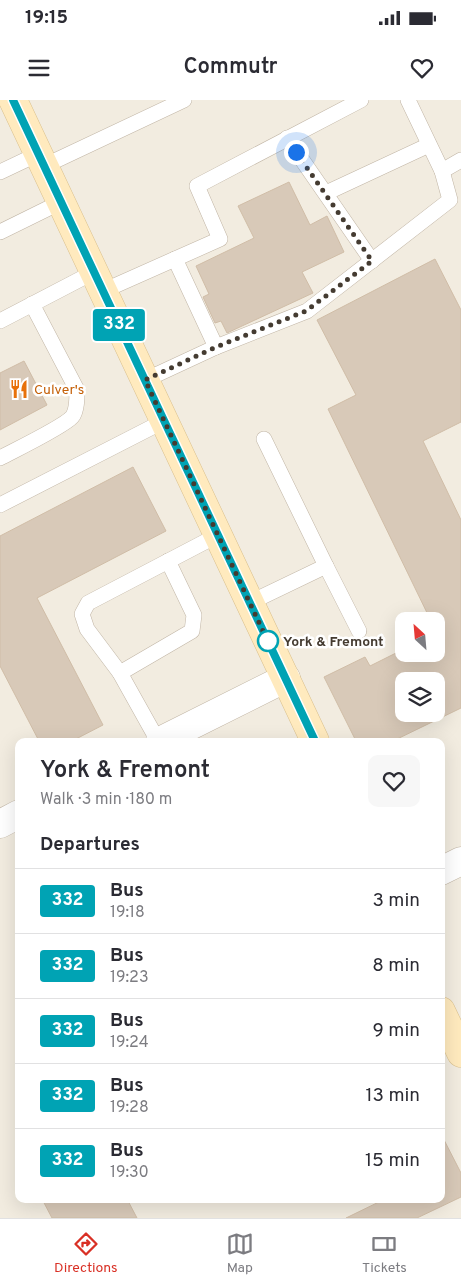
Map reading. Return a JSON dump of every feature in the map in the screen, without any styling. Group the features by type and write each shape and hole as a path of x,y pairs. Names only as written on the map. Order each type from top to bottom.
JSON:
{"main road":[{"path":"13,100 314,738"},
{"path":"445,1023 452,1043"}],"street":[{"path":"165,738 286,678"},
{"path":"0,824 15,816"},
{"path":"445,869 461,861"}],"lane":[{"path":"0,172 41,159 184,100"},
{"path":"0,320 32,304 175,259 220,240 197,186 361,100"},
{"path":"145,380 216,347 306,311 450,200 442,171 408,100"},
{"path":"286,138 326,192 372,261"},
{"path":"326,192 429,145"},
{"path":"442,171 461,160"},
{"path":"0,232 61,202"},
{"path":"175,259 216,347"},
{"path":"0,458 59,426 72,416 76,402 78,390 32,304"},
{"path":"0,505 164,421"},
{"path":"264,439 359,631"},
{"path":"157,738 120,673 87,629 82,614 88,603 218,535"},
{"path":"120,673 192,632 194,615 168,561"},
{"path":"250,603 326,566"}],"building":[{"path":"289,182 310,225 327,216 344,252 302,272 313,293 227,333 221,321 215,323 203,297 209,294 196,266 254,238 238,206"},
{"path":"435,259 461,310 461,422 423,441 461,520 461,708 445,716 445,672 395,672 395,722 432,722 399,738 354,738 324,677 365,657 370,666 395,654 395,662 445,662 445,612 427,612 328,409 356,395 317,320"},
{"name":"Culver's","path":"24,361 47,405 0,430 0,373"},
{"path":"133,467 166,531 37,598 103,725 78,738 37,738 0,666 0,536"},
{"path":"445,1142 461,1173 461,1197 417,1218 346,1218 377,1203 445,1203"},
{"path":"44,1203 129,1203 137,1218 52,1218"}],"bus line":[{"name":"332","path":"13,100 314,738"}],"place":[{"name":"Culver's","path":"19,389"},
{"name":"York & Fremont","path":"268,641"}],"route":[{"path":"268,641 271,648 145,380 216,347 306,311 372,261 326,192 296,152"}]}
